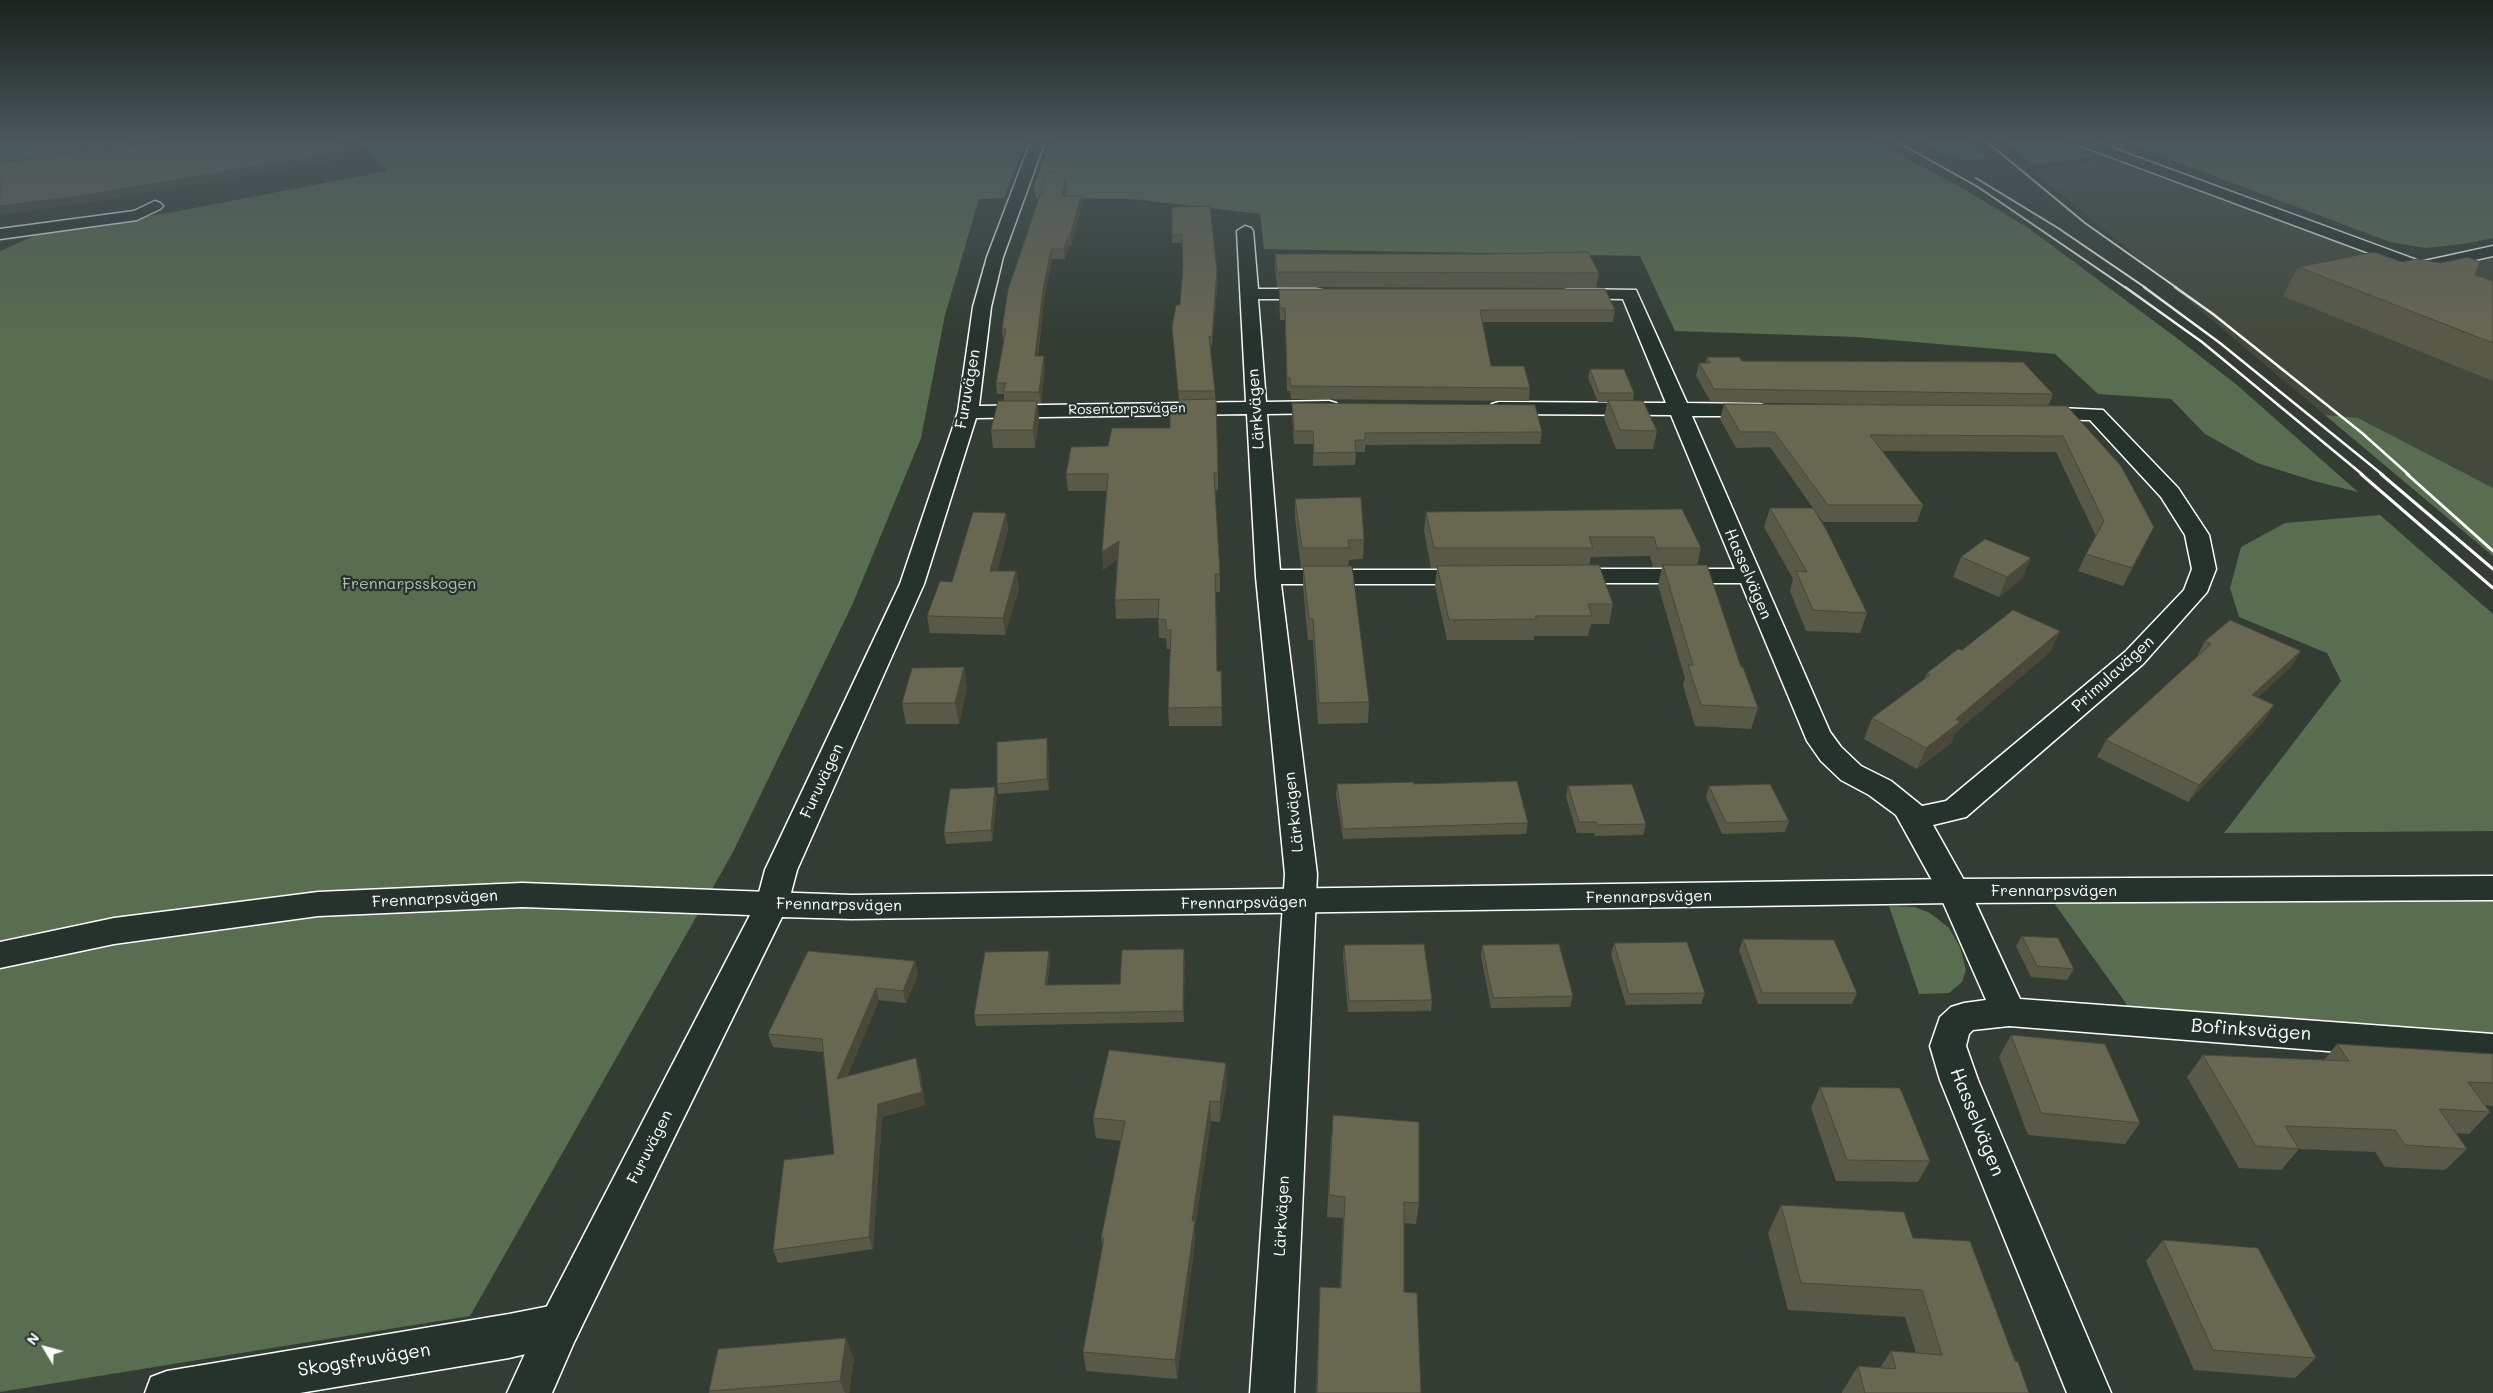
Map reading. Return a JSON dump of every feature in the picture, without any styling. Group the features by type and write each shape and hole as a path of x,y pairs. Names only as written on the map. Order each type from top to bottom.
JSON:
{"street":[{"path":"0,234 130,216 150,210 155,206"},
{"name":"Furuvägen","path":"529,1393 560,1325 772,904 781,870 912,584 968,412 982,307 995,256 1014,206"},
{"path":"2256,206 2493,294"},
{"name":"Lärkvägen","path":"1245,232 1268,577 1300,864 1301,902 1272,1393"},
{"path":"2421,267 2493,251"},
{"path":"1250,294 1330,294"},
{"name":"Hasselvägen","path":"1549,294 1630,294 1748,576 1817,734 1830,754 1851,773 1880,788 1907,808 1914,818"},
{"name":"Rosentorpsvägen","path":"968,412 1344,407"},
{"path":"1482,408 1778,410"},
{"name":"Primulavägen","path":"1914,818 1955,810 2134,658 2195,592 2204,568 2197,535 2170,493 2096,414 2017,413"},
{"path":"1268,577 1493,576"},
{"path":"1542,576 1748,576"},
{"path":"1914,818 1954,891 2009,1012"},
{"name":"Frennarpsvägen","path":"0,955 114,931 318,904 522,895 862,907 1954,891 2493,888"},
{"name":"Hasselvägen","path":"2009,1012 1964,1017 1954,1028 1948,1046 1959,1080 2089,1393"},
{"name":"Bofinksvägen","path":"2009,1012 2493,1049"},
{"name":"Skogsfruvägen","path":"167,1393 509,1336 560,1325"}],"shaded area":[{"path":"2076,206 2239,206 2418,271 2493,256 2493,556"}],"green space":[{"name":"Frennarpsskogen","path":"204,206 977,206 945,315 921,438 853,603 733,852 470,1316 0,1392 0,251 48,230"},
{"path":"1193,206 1992,206 2027,227 2182,342 2237,385 2358,492 2314,481 2257,463 2205,434 2171,399 2098,394 2055,354 1856,337 1675,331 1640,256 1264,249 1260,214"},
{"path":"2294,206 2493,206 2493,238 2463,244 2425,248 2390,242"},
{"path":"2325,415 2358,418 2493,488 2493,556"},
{"path":"2380,515 2493,614 2493,831 2224,833 2341,681 2327,653 2239,617 2230,588 2241,547 2285,523"},
{"path":"2493,901 2493,1034 2128,1006 2054,903"},
{"path":"1889,906 1915,907 1930,913 1949,928 1960,947 1966,970 1962,982 1949,993 1919,994"}],"building":[{"path":"1036,206 1078,206 1070,236 1068,236 1064,249 1051,249 1043,290 1035,356 1044,356 1039,392 1003,392 1006,383 996,383 1006,329 1002,329 1008,290"},
{"path":"1210,206 1217,270 1212,337 1209,336 1215,391 1178,391 1172,327 1176,305 1180,305 1183,266 1182,235 1172,235 1172,207"},
{"path":"1588,252 1599,273 1277,272 1275,254 1482,254"},
{"path":"2374,252 2402,262 2417,259 2441,263 2468,257 2480,262 2475,275 2493,281 2493,343 2298,267"},
{"path":"1279,289 1605,289 1615,310 1480,310 1491,366 1524,366 1530,388 1291,386 1290,378 1287,378 1285,308 1280,308"},
{"path":"1707,357 1739,357 1742,361 2023,362 2053,394 1714,389 1699,363 1710,363"},
{"path":"1590,369 1624,369 1634,393 1599,393"},
{"path":"1216,399 1218,473 1214,473 1220,574 1215,574 1217,671 1221,671 1222,707 1168,708 1171,630 1166,630 1166,620 1158,619 1159,599 1115,600 1119,541 1102,552 1108,474 1066,474 1071,447 1108,446 1112,428 1170,428 1170,411 1180,411 1179,400"},
{"path":"1608,400 1643,401 1657,431 1620,430"},
{"path":"998,401 1037,401 1033,430 991,430"},
{"path":"1292,403 1535,405 1542,432 1365,433 1365,440 1355,440 1356,452 1314,453 1313,431 1294,431"},
{"path":"1724,404 2067,406 2121,466 2154,527 2132,568 2086,554 2104,521 2063,436 1870,435 1923,505 1828,505 1774,432 1740,432"},
{"path":"1361,497 1364,540 1348,540 1349,548 1302,548 1295,499"},
{"path":"1770,508 1813,508 1827,531 1867,613 1813,610 1796,571 1807,572"},
{"path":"1682,509 1701,548 1657,548 1654,537 1589,537 1593,548 1434,548 1426,512"},
{"path":"973,512 1006,513 990,571 1016,571 1003,618 927,616 940,581 952,582"},
{"path":"1985,539 2031,558 2007,577 1961,557"},
{"path":"1599,565 1613,604 1588,604 1592,616 1535,616 1537,619 1449,620 1437,566"},
{"path":"1663,565 1707,565 1741,667 1743,667 1758,708 1701,705 1688,665 1693,665"},
{"path":"1303,566 1352,566 1369,702 1319,703 1313,619 1309,619"},
{"path":"2013,610 2060,631 1956,719 1960,722 1926,748 1872,718 1930,675 1927,673 1958,649 1962,650"},
{"path":"2230,620 2301,651 2252,695 2274,705 2199,785 2106,740 2211,644 2205,641"},
{"path":"964,667 955,703 902,703 912,668"},
{"path":"1047,738 1047,779 997,784 997,742"},
{"path":"1517,781 1528,823 1343,829 1337,784"},
{"path":"1632,784 1646,824 1597,825 1596,822 1579,822 1568,786"},
{"path":"1770,784 1789,821 1726,823 1709,786"},
{"path":"995,787 991,830 944,833 950,789"},
{"path":"2022,936 2058,938 2074,969 2037,966"},
{"path":"1743,939 1834,940 1857,993 1762,993"},
{"path":"1687,942 1705,993 1629,994 1614,943"},
{"path":"1424,944 1432,1000 1349,1001 1344,945"},
{"path":"1559,944 1573,996 1493,998 1482,945"},
{"path":"1184,949 1183,1011 974,1015 985,952 1049,951 1045,985 1120,984 1122,950"},
{"path":"808,951 915,961 903,991 876,988 837,1079 916,1058 922,1092 878,1104 869,1237 773,1250 784,1160 834,1154 822,1039 768,1034"},
{"path":"2011,1035 2105,1044 2140,1123 2041,1113"},
{"path":"2337,1044 2493,1054 2493,1083 2468,1082 2490,1112 2439,1109 2467,1149 2405,1145 2395,1130 2285,1126 2299,1149 2256,1146 2203,1055 2349,1061"},
{"path":"1109,1050 1226,1063 1220,1102 1210,1101 1192,1221 1195,1221 1175,1360 1083,1352 1104,1238 1101,1238 1125,1121 1093,1118"},
{"path":"1820,1087 1900,1088 1930,1161 1847,1160"},
{"path":"1333,1115 1419,1122 1419,1203 1404,1202 1404,1292 1417,1293 1421,1393 1317,1393 1320,1287 1341,1288 1345,1197 1329,1195"},
{"path":"1781,1205 1904,1212 1913,1238 1970,1241 2029,1393 1865,1393 1858,1366 1896,1369 1891,1351 1942,1355 1922,1290 1801,1283"},
{"path":"2163,1240 2258,1248 2316,1358 2213,1350"},
{"path":"846,1338 840,1381 709,1391 718,1349"}],"railway":[{"path":"2006,206 2126,288"},
{"path":"2022,206 2058,228 2146,288"},
{"path":"2064,206 2085,223 2177,288"},
{"path":"2125,287 2202,342 2363,475"},
{"path":"2144,287 2220,343 2383,475"},
{"path":"2175,287 2213,314 2362,433 2409,475"},
{"path":"2361,474 2493,588"},
{"path":"2381,474 2493,569"},
{"path":"2407,474 2493,551"}]}
